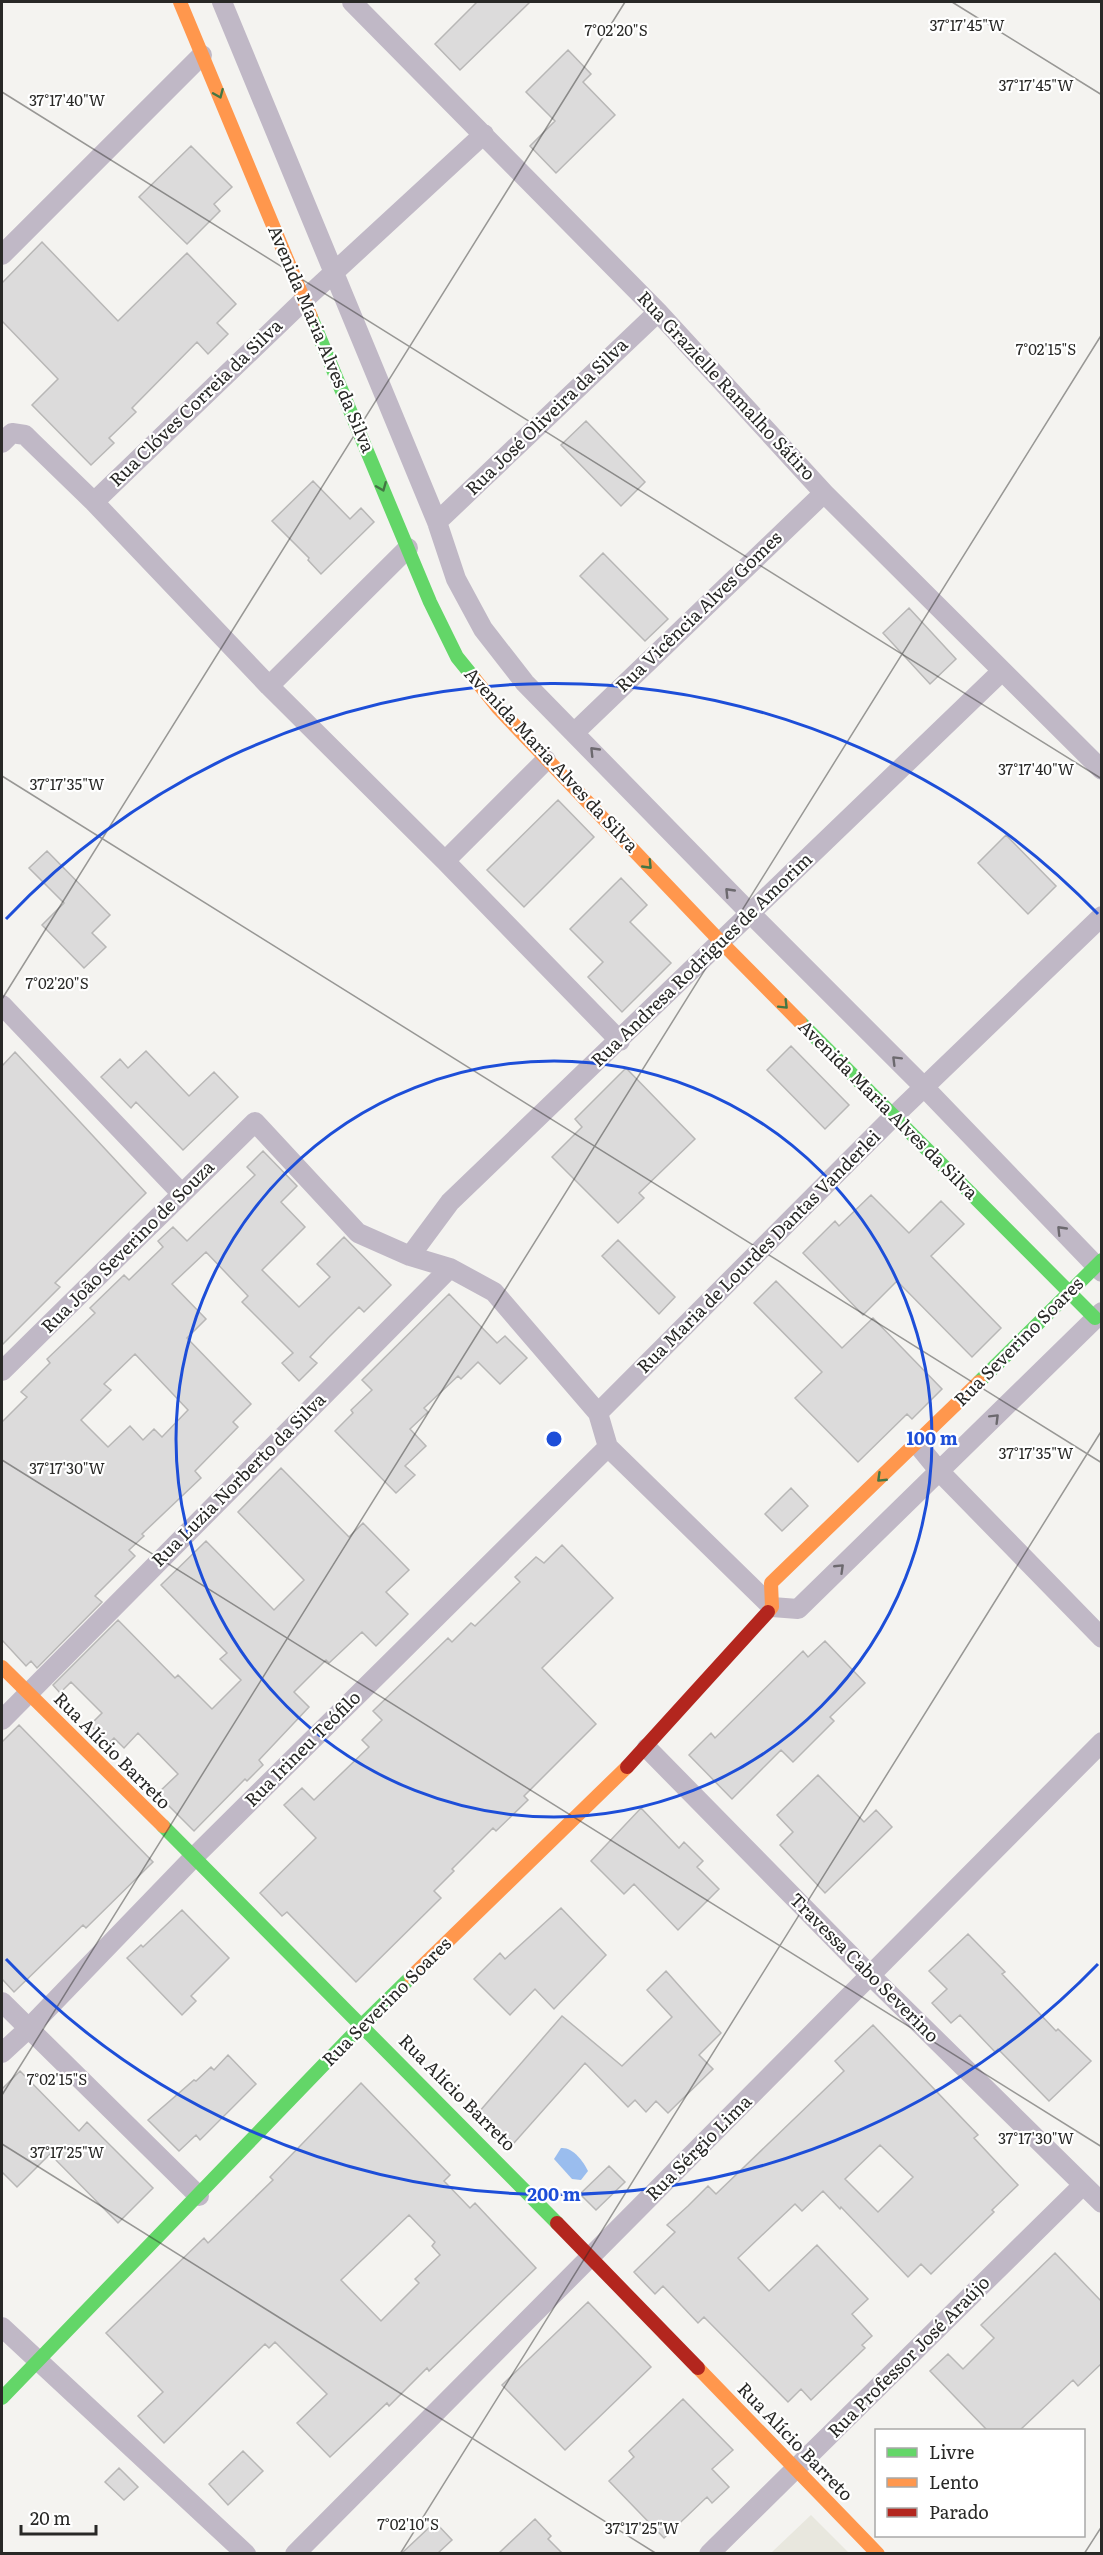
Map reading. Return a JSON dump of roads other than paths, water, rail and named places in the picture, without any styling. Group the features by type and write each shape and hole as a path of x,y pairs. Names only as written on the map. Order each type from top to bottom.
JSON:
{"street":[{"name":"Avenida Maria Alves da Silva","path":"180,2 430,602 457,657 498,708 546,760 720,941 1070,1292 1098,1315"},
{"name":"Avenida Maria Alves da Silva","path":"222,2 437,522 456,579 483,629 525,683 1099,1266"},
{"name":"Rua Grazielle Ramalho Sátiro","path":"352,2 658,312 824,493 1101,770"},
{"path":"2,255 202,55"},
{"name":"Rua Clóves Correia da Silva","path":"94,502 305,299 484,134"},
{"name":"Rua José Oliveira da Silva","path":"437,522 658,312"},
{"path":"2,443 12,433 25,435 94,502 269,686 445,861 620,1041"},
{"name":"Rua Vicência Alves Gomes","path":"575,732 824,493"},
{"path":"269,686 408,549"},
{"name":"Rua Andresa Rodrigues de Amorim","path":"410,1256 450,1202 620,1041 720,941 1002,671"},
{"path":"445,861 546,760"},
{"name":"Rua Maria de Lourdes Dantas Vanderlei","path":"598,1413 894,1116 1101,916"},
{"path":"2,1005 182,1194"},
{"name":"Rua João Severino de Souza","path":"2,1371 255,1122 358,1233 410,1256"},
{"path":"410,1256 450,1268 494,1292 598,1413 608,1447 772,1607"},
{"name":"Rua Severino Soares","path":"2,2398 363,2024 647,1748 772,1607 771,1583 1099,1266"},
{"name":"Rua Luzia Norberto da Silva","path":"2,1720 450,1268"},
{"name":"Rua Severino Soares","path":"772,1607 798,1609 1098,1315"},
{"path":"916,1444 940,1472 1101,1638"},
{"name":"Rua Irineu Teófilo","path":"2,2053 193,1858 608,1447"},
{"name":"Rua Alício Barreto","path":"2,1667 363,2024 878,2553"},
{"name":"Rua Sérgio Lima","path":"296,2553 1101,1742"},
{"name":"Travessa Cabo Severino","path":"647,1748 870,1975 1101,2203"},
{"path":"2,2002 198,2196"},
{"name":"Rua Professor José Araújo","path":"709,2553 1083,2185"},
{"path":"2,2327 246,2553"}],"water":[{"path":"561,2148 573,2152 586,2167 588,2171 581,2180 572,2179 554,2159"}]}
